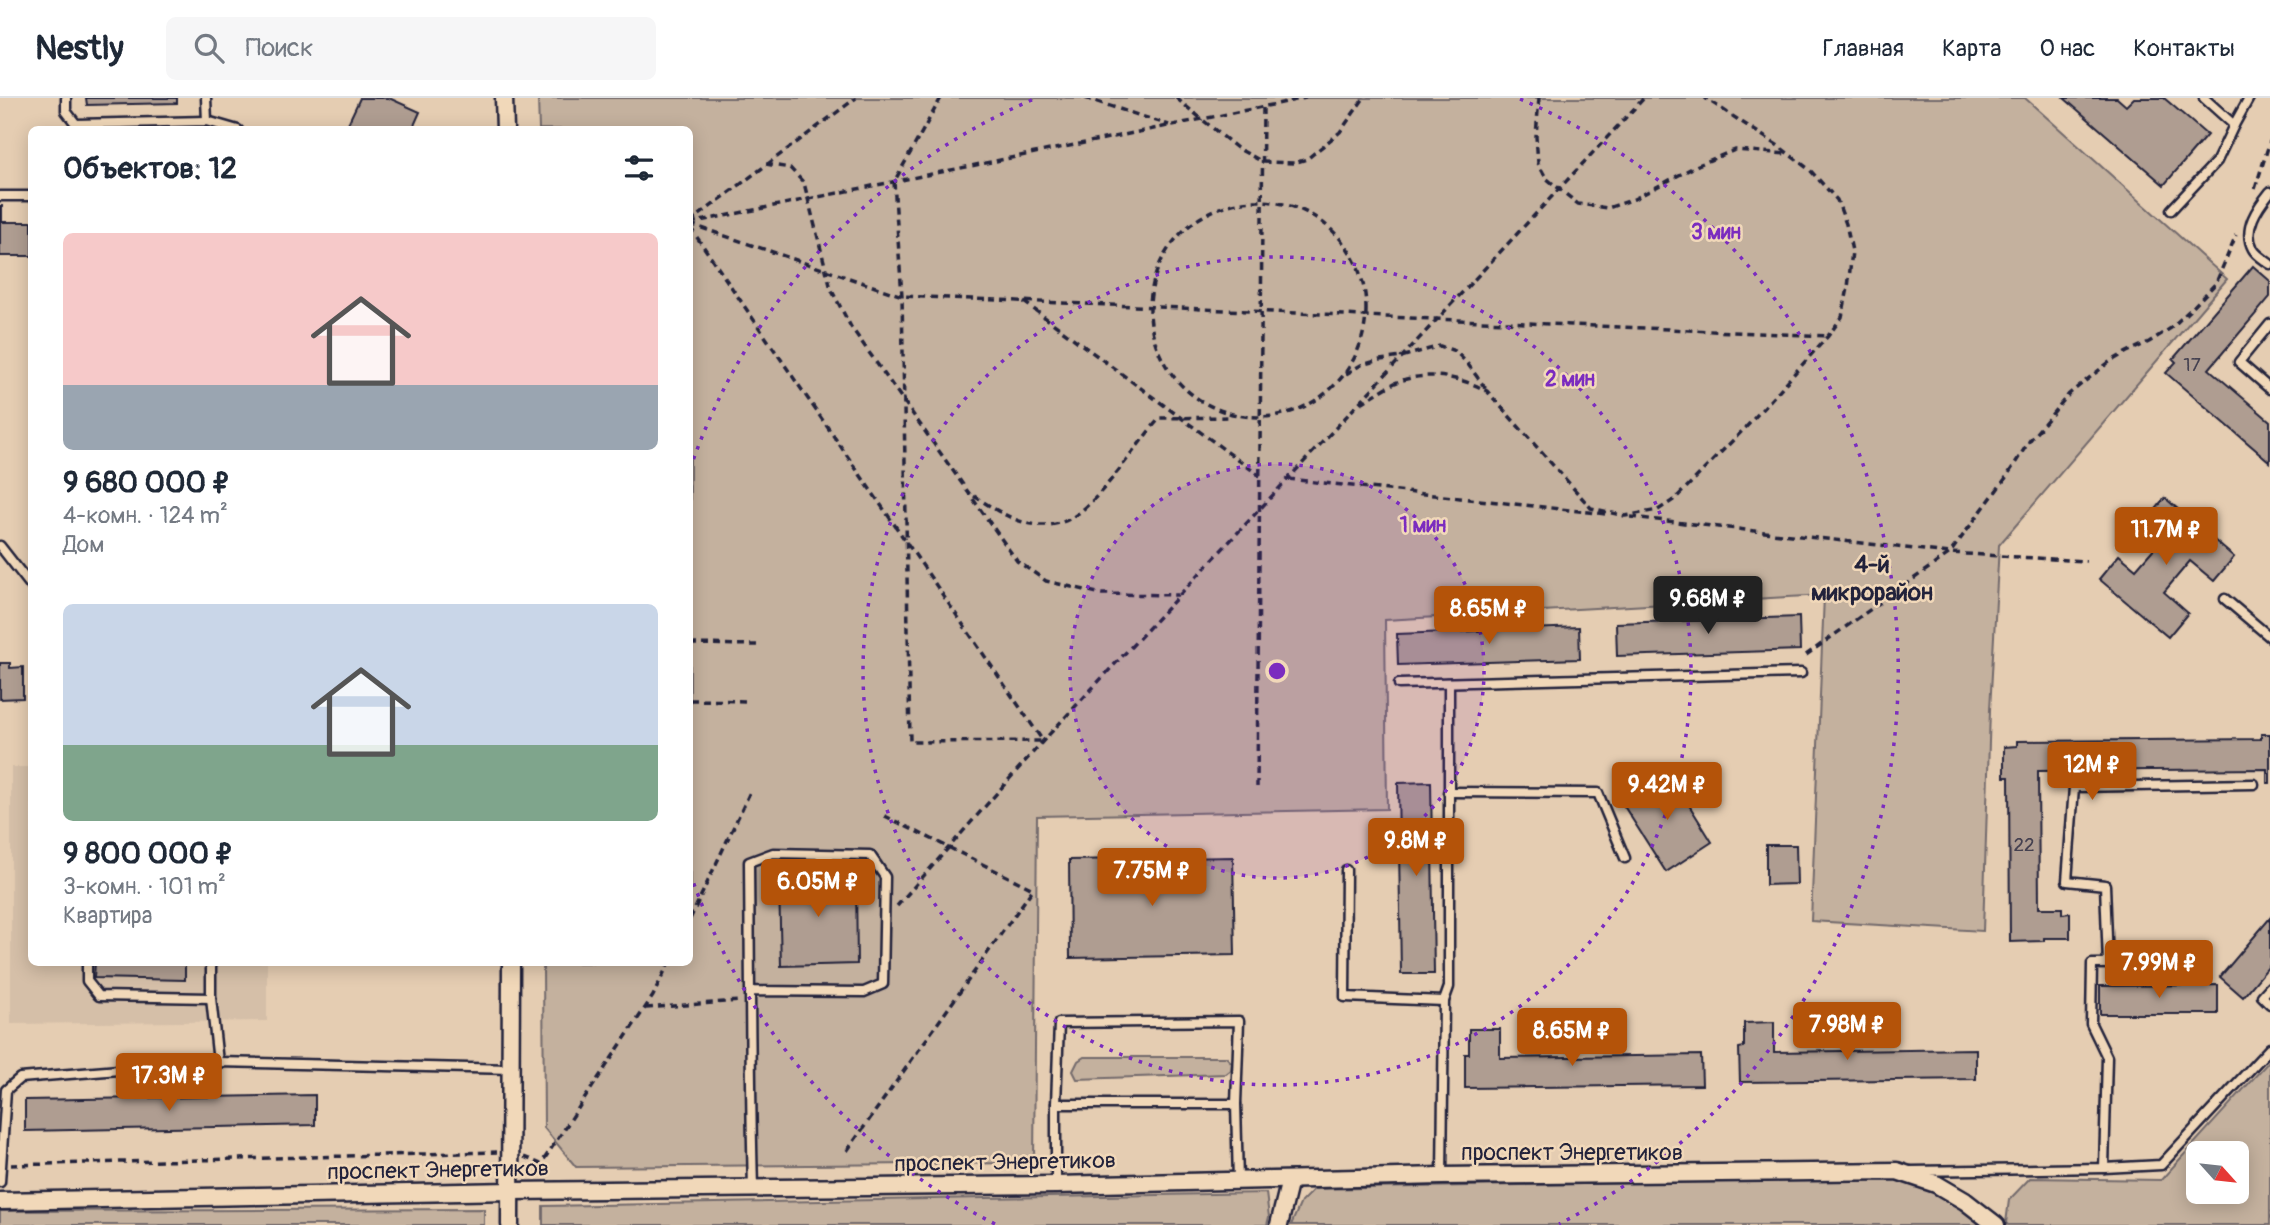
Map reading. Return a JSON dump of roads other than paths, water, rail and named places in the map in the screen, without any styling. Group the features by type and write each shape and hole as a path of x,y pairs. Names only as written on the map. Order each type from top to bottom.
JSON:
{"street":[{"path":"504,98 505,126"},
{"path":"510,1225 511,966"},
{"name":"проспект Энергетиков","path":"0,1201 511,1191 1056,1185 1442,1175 1897,1171 1936,1184 1965,1201 1996,1225"},
{"path":"1279,1225 1290,1180"}],"lane":[{"path":"66,98 66,111 76,124 207,121 224,126"},
{"path":"206,98 207,121"},
{"path":"2204,98 2234,125"},
{"path":"2171,211 2217,161 2249,98"},
{"path":"2270,192 2259,205 2249,229 2253,250 2270,264"},
{"path":"0,196 28,196"},
{"path":"2270,324 2239,362 2270,389"},
{"path":"0,546 28,582"},
{"path":"2225,599 2270,637"},
{"path":"1399,684 1801,673"},
{"path":"1442,1175 1444,1001 1448,987 1449,683"},
{"path":"2108,964 2105,885 2067,881 2074,787 2254,784"},
{"path":"1448,792 1598,793 1625,858"},
{"path":"750,991 864,992 883,984 885,877 870,855 773,853 749,862 750,991 753,1188"},
{"path":"1346,870 1345,997 1444,1001"},
{"path":"2104,1168 2107,1057 2091,1024 2092,964 2204,963"},
{"path":"87,966 87,981 99,996 211,998"},
{"path":"211,966 211,998 218,1062"},
{"path":"2270,987 2262,996 2270,1003"},
{"path":"1056,1185 1059,1023 1239,1021 1236,1104 1238,1181"},
{"path":"1897,1171 2161,1165 2270,1048"},
{"path":"0,1182 6,1090 20,1077 218,1062 512,1069"},
{"path":"1056,1104 1236,1104"}],"district":[{"name":"4-й микрорайон","path":"1872,578"}]}
